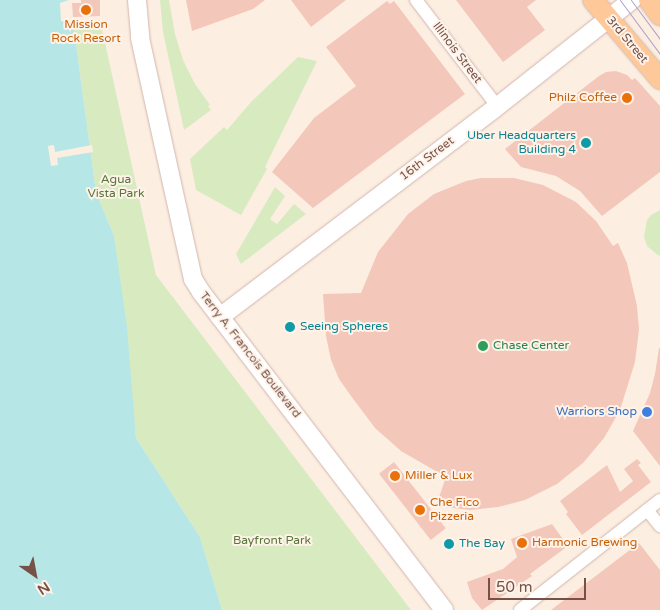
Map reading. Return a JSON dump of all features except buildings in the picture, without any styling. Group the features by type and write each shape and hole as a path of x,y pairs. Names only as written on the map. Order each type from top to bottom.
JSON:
{"main road":[{"name":"3rd Street","path":"593,0 660,79"},
{"path":"649,0 660,15"}],"street":[{"name":"Terry A. Francois Boulevard","path":"137,0 140,38 188,263 201,292 444,610"},
{"name":"Illinois Street","path":"416,0 497,106"},
{"name":"16th Street","path":"220,317 497,106 632,0"},
{"path":"520,610 660,500"},
{"path":"647,510 660,526"}],"green space":[{"path":"160,0 169,0 175,34 183,60 195,84 210,105 208,106 211,110 184,130 163,32"},
{"name":"Bayfront Park","path":"100,20 156,275 411,610 222,610 200,537 136,438 114,236 96,192 73,22"},
{"path":"298,57 317,61 265,167 267,169 241,215 196,190 190,159 224,127 227,130 251,102"},
{"path":"275,187 285,196 270,219 277,224 294,204 306,214 241,264 236,254"},
{"path":"660,210 659,256 647,246 644,237 647,220 651,215"}],"water":[{"path":"0,0 69,0 60,3 61,21 73,22 96,192 114,236 127,327 136,438 200,537 222,610 0,610"}],"pier":[{"path":"54,145 55,152 92,145 93,152 57,158 58,165 51,166 48,146"}],"tram line":[{"path":"620,0 660,54"},
{"path":"631,0 660,39"}],"place":[{"name":"Mission Rock Resort","path":"86,10"},
{"name":"Philz Coffee","path":"627,98"},
{"name":"Uber Headquarters Building 4","path":"586,143"},
{"name":"Seeing Spheres","path":"290,327"},
{"name":"Chase Center","path":"483,346"},
{"name":"Warriors Shop","path":"647,412"},
{"name":"Miller & Lux","path":"395,476"},
{"name":"Che Fico Pizzeria","path":"420,510"},
{"name":"Harmonic Brewing","path":"522,543"},
{"name":"The Bay","path":"449,544"}],"park label":[{"name":"Agua Vista Park","path":"116,187"}]}
